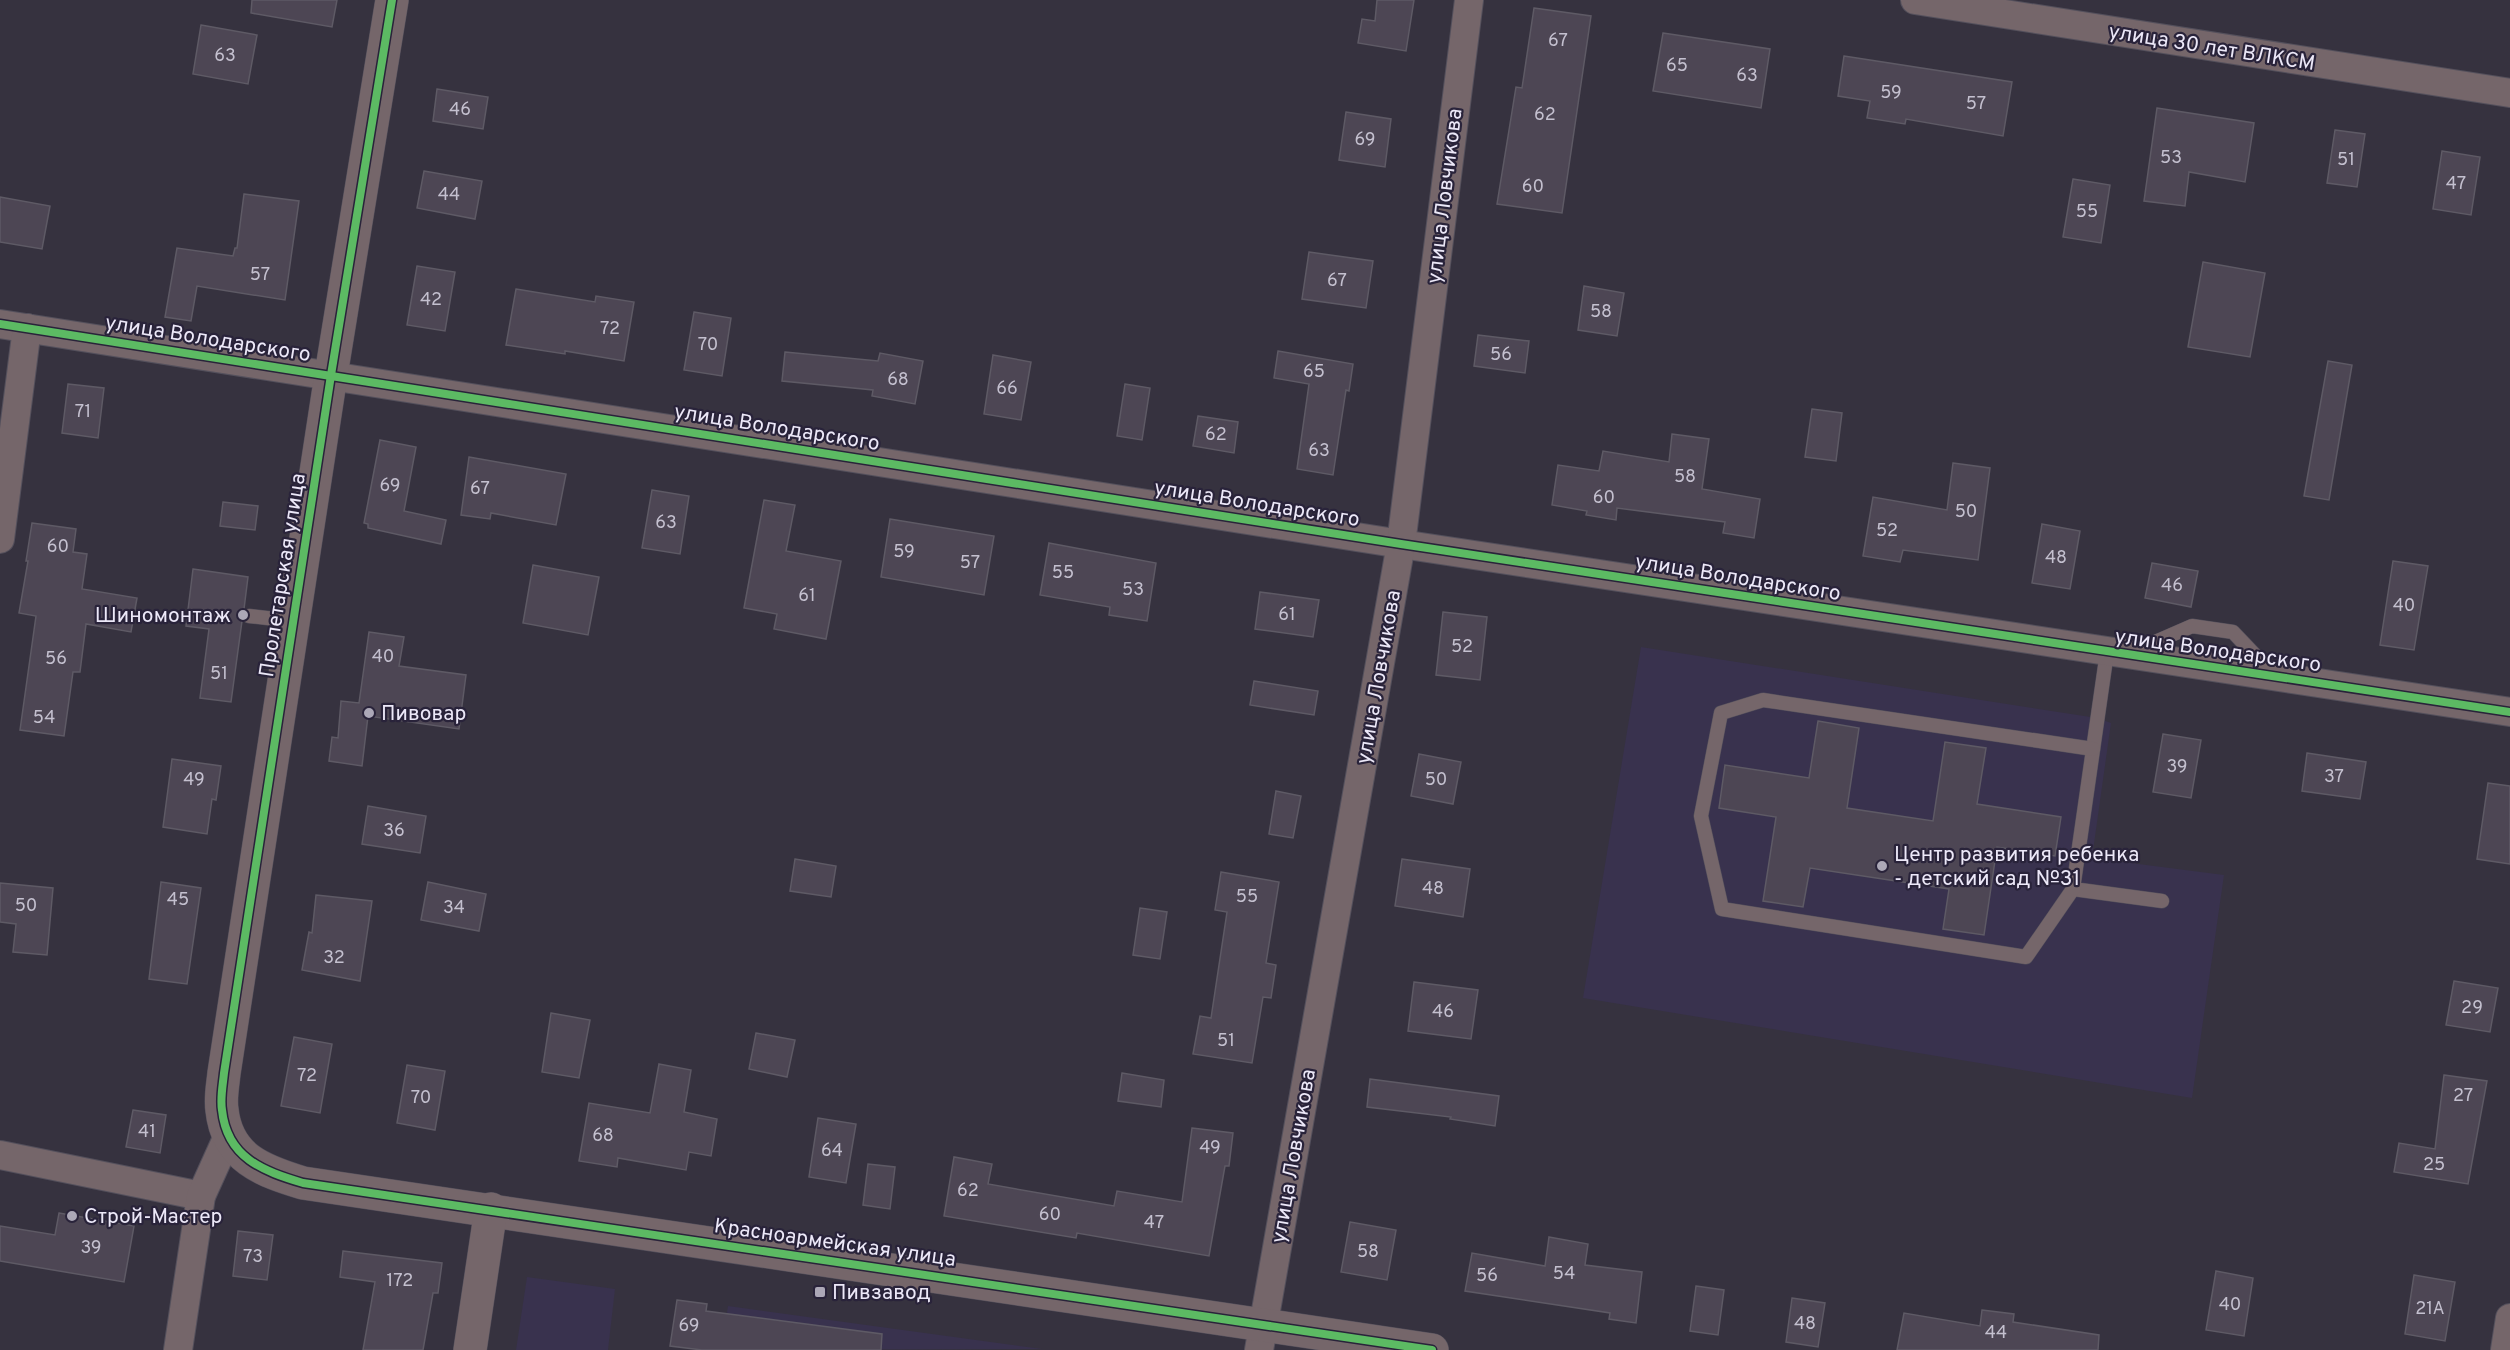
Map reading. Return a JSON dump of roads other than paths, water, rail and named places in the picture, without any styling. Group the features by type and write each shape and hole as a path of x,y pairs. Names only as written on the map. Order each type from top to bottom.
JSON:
{"street":[{"name":"Пролетарская улица","path":"234,1143 222,1110 224,1072 331,375 392,0"},
{"name":"улица Ловчикова","path":"1261,1338 1401,544 1469,0"},
{"name":"улица 30 лет ВЛКСМ","path":"1915,0 2510,93"},
{"name":"улица Володарского","path":"14,326 1401,544 2510,712"},
{"path":"0,539 14,326"},
{"path":"178,1350 201,1196 234,1143"},
{"name":"Красноармейская улица","path":"234,1143 255,1166 303,1183 491,1209 1261,1338 1432,1350"},
{"path":"0,1155 201,1196"},
{"path":"470,1350 491,1209"}],"lane":[{"path":"249,616 293,621"},
{"path":"2093,749 1763,700 1721,713 1701,816 1722,909 2026,957 2073,889 2093,749 2116,653 2192,626 2233,632 2275,677"},
{"path":"2073,889 2162,901"}],"place":[{"name":"Шиномонтаж","path":"243,615"},
{"name":"Пивовар","path":"369,713"},
{"name":"Центр развития ребенка - детский сад №31","path":"1882,866"},
{"name":"Строй-Мастер","path":"72,1216"},
{"name":"Пивзавод","path":"820,1292"}]}
